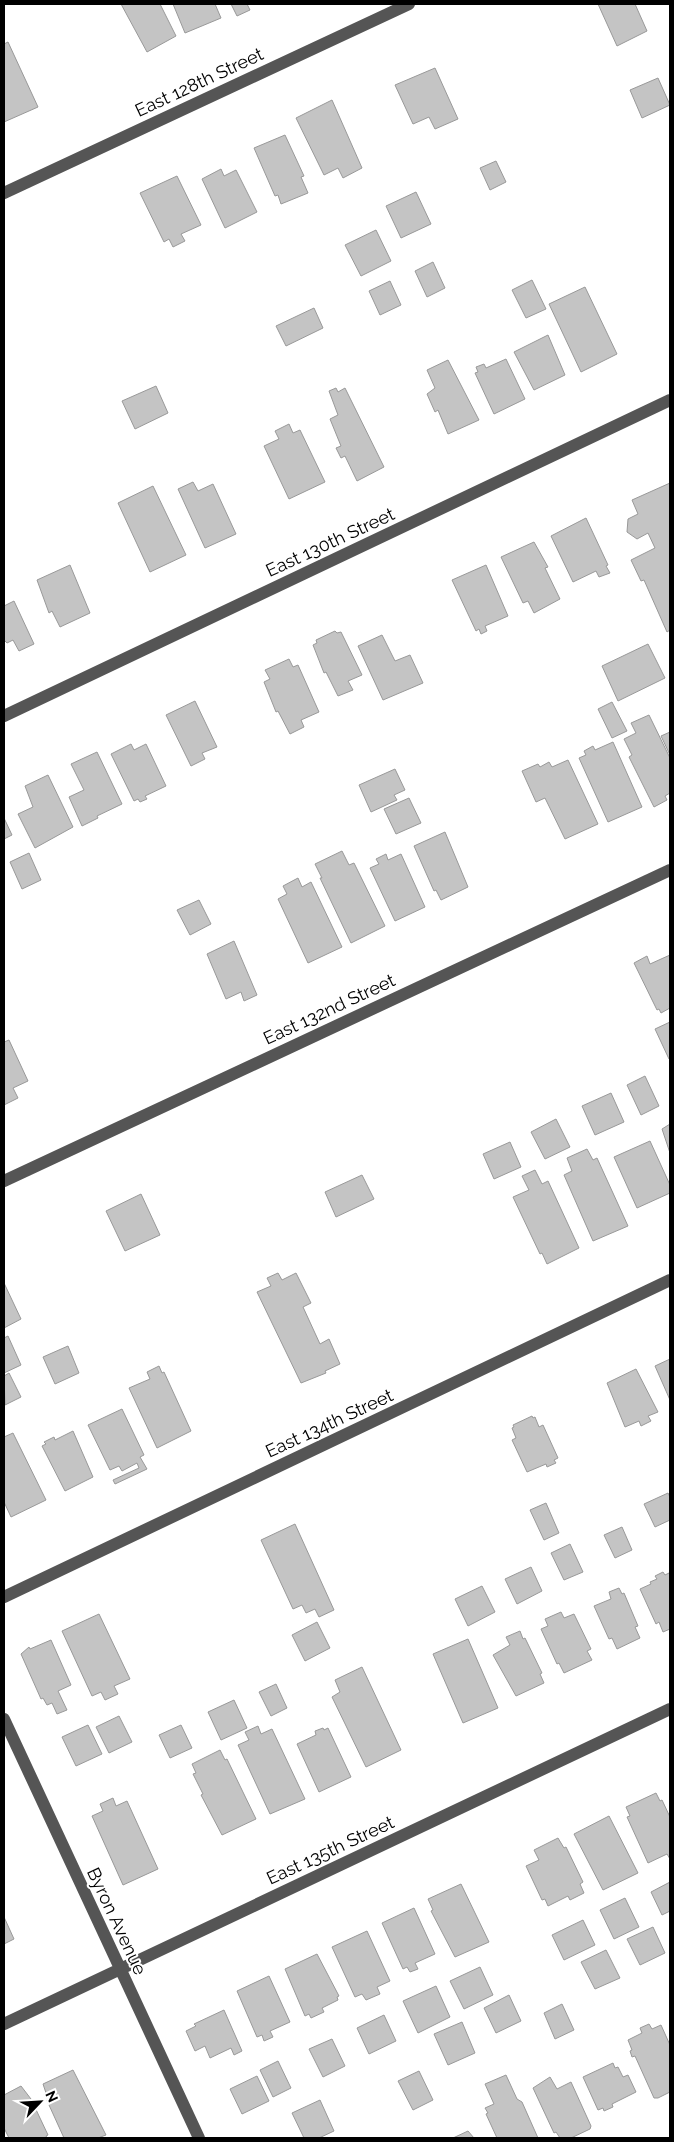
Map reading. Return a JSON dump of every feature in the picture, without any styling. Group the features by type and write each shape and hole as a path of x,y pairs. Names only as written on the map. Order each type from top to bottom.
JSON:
{"street":[{"name":"East 128th Street","path":"4,193 409,4"},
{"name":"East 130th Street","path":"4,716 670,400"},
{"name":"East 132nd Street","path":"4,1181 670,870"},
{"name":"East 134th Street","path":"4,1597 670,1280"},
{"name":"East 135th Street","path":"4,2024 670,1708"},
{"name":"Byron Avenue","path":"4,1719 199,2138"}],"building":[{"path":"121,4 160,4 176,36 147,52"},
{"path":"173,4 215,4 221,18 185,33"},
{"path":"231,4 247,4 250,10 237,16"},
{"path":"598,4 635,4 647,31 617,46"},
{"path":"8,42 38,107 4,122 4,44"},
{"path":"435,68 458,119 435,129 429,117 413,124 395,85"},
{"path":"658,78 670,105 642,118 630,90"},
{"path":"332,100 362,168 343,178 338,168 324,175 296,118"},
{"path":"285,135 304,176 301,177 308,193 281,204 278,195 275,196 254,148"},
{"path":"496,161 506,182 490,190 480,168"},
{"path":"221,169 224,176 236,170 257,212 225,228 202,179"},
{"path":"177,176 201,225 181,234 185,241 173,247 169,239 164,242 140,193"},
{"path":"416,192 431,224 401,238 386,206"},
{"path":"376,230 391,261 361,276 345,245"},
{"path":"433,262 445,288 427,297 415,271"},
{"path":"532,280 546,309 526,318 512,290"},
{"path":"390,281 401,305 380,315 369,291"},
{"path":"585,287 617,354 581,372 549,304"},
{"path":"314,308 323,328 286,346 276,326"},
{"path":"548,335 565,375 534,390 514,352"},
{"path":"506,359 525,399 494,414 475,373 478,372 476,367 484,364 486,368"},
{"path":"448,360 479,420 448,434 438,410 435,412 427,394 435,388 427,370"},
{"path":"156,386 168,413 135,429 122,401"},
{"path":"336,388 338,392 345,388 384,467 357,481 345,456 341,458 336,448 341,446 330,419 338,415 329,391"},
{"path":"289,424 293,433 300,430 325,482 289,499 264,446 279,439 275,431"},
{"path":"193,482 198,491 213,484 236,534 205,548 178,489"},
{"path":"670,483 670,630 667,632 644,580 641,581 631,560 655,548 648,533 637,539 627,532 628,519 638,514 632,500"},
{"path":"153,486 186,555 150,572 118,503"},
{"path":"586,518 610,573 599,577 596,571 573,582 551,536"},
{"path":"534,542 548,567 545,568 560,599 534,613 528,601 523,603 501,557"},
{"path":"70,565 90,613 60,627 52,611 49,613 37,580"},
{"path":"486,565 508,616 485,626 487,631 481,634 479,629 476,631 452,580"},
{"path":"14,601 34,644 19,651 13,640 7,643 4,640 4,606"},
{"path":"335,631 337,633 341,632 362,675 348,681 353,690 338,696 326,672 324,673 313,645 317,643 316,640"},
{"path":"382,635 395,661 410,655 423,683 383,700 358,646"},
{"path":"648,644 665,678 618,701 602,666"},
{"path":"289,659 293,667 298,665 319,712 301,720 304,727 290,734 278,711 276,712 264,682 270,679 265,670"},
{"path":"195,701 217,747 202,753 205,759 191,766 166,715"},
{"path":"612,702 627,731 612,738 598,709"},
{"path":"649,715 670,758 670,793 665,796 667,800 654,807 629,757 632,755 624,739 636,733 631,723"},
{"path":"670,732 670,755 661,736"},
{"path":"613,742 642,807 608,822 579,758 586,755 584,751 593,746 595,750"},
{"path":"131,744 134,750 146,744 166,786 145,796 147,799 140,802 138,799 134,801 111,754"},
{"path":"97,752 122,804 97,816 98,818 82,826 69,797 84,790 71,764"},
{"path":"568,760 598,824 565,839 545,798 536,802 522,771 538,764 540,767 549,762 552,767"},
{"path":"395,769 405,790 394,795 397,800 371,812 359,785"},
{"path":"48,775 73,827 35,848 18,814 33,807 25,786"},
{"path":"409,798 421,823 396,834 384,809"},
{"path":"4,818 12,835 4,839"},
{"path":"445,832 468,887 441,900 436,890 434,891 414,846"},
{"path":"342,851 349,865 354,863 385,926 351,943 315,864"},
{"path":"29,853 41,880 22,889 10,862"},
{"path":"386,854 388,860 401,854 425,907 395,921 370,868 379,864 376,859"},
{"path":"298,878 302,887 311,882 342,947 308,963 278,899 287,894 283,886"},
{"path":"199,900 211,924 190,935 177,910"},
{"path":"234,941 257,995 244,1001 241,992 226,999 207,954"},
{"path":"670,955 670,1008 661,1013 659,1009 657,1010 634,963 647,956 650,964"},
{"path":"670,1022 670,1058 669,1059 655,1029"},
{"path":"9,1040 28,1081 13,1088 18,1098 4,1105 4,1042"},
{"path":"645,1076 659,1106 641,1115 627,1085"},
{"path":"611,1093 624,1122 595,1135 582,1106"},
{"path":"556,1119 570,1147 545,1159 531,1132"},
{"path":"670,1124 670,1153 662,1129"},
{"path":"650,1141 670,1185 670,1193 637,1208 614,1157"},
{"path":"510,1142 521,1167 494,1179 483,1154"},
{"path":"587,1149 593,1160 597,1158 628,1226 593,1241 564,1175 572,1171 567,1158"},
{"path":"535,1170 542,1184 548,1181 579,1248 547,1264 542,1253 540,1254 513,1197 529,1190 522,1176"},
{"path":"362,1175 374,1199 336,1217 325,1192"},
{"path":"141,1194 160,1235 125,1251 106,1211"},
{"path":"278,1273 282,1280 296,1273 311,1303 303,1307 320,1344 329,1339 340,1364 325,1371 326,1373 301,1383 257,1292 271,1286 267,1278"},
{"path":"4,1283 21,1319 4,1328"},
{"path":"8,1336 21,1365 4,1373 4,1338"},
{"path":"68,1346 79,1373 55,1384 43,1357"},
{"path":"670,1359 670,1400 655,1366"},
{"path":"159,1366 162,1373 164,1372 191,1431 157,1448 129,1388 150,1379 147,1372"},
{"path":"636,1369 658,1412 648,1416 651,1421 641,1426 639,1421 625,1427 607,1383"},
{"path":"9,1373 21,1397 5,1405 4,1376"},
{"path":"122,1409 144,1455 140,1457 147,1469 115,1484 113,1480 139,1468 137,1463 122,1471 119,1466 110,1470 88,1425"},
{"path":"532,1416 533,1418 535,1417 539,1427 543,1425 558,1458 554,1460 556,1463 547,1467 546,1464 527,1472 512,1440 516,1438 512,1428 514,1427 513,1425"},
{"path":"73,1431 93,1477 65,1491 42,1446 46,1444 44,1442 54,1437 55,1440"},
{"path":"13,1433 46,1500 11,1517 4,1502 4,1437"},
{"path":"668,1493 670,1497 670,1520 655,1527 644,1504"},
{"path":"546,1503 559,1533 544,1540 530,1510"},
{"path":"295,1524 334,1610 319,1617 315,1609 306,1613 302,1605 293,1609 261,1540"},
{"path":"622,1527 632,1550 615,1558 604,1535"},
{"path":"570,1544 583,1572 564,1580 551,1553"},
{"path":"531,1567 542,1591 517,1604 505,1579"},
{"path":"663,1572 665,1575 669,1573 670,1575 670,1629 663,1632 659,1622 656,1624 640,1589 651,1584 650,1582 657,1579 655,1576"},
{"path":"482,1586 495,1612 468,1626 455,1599"},
{"path":"619,1588 622,1594 624,1593 638,1626 635,1627 640,1638 617,1649 612,1638 609,1639 594,1606 611,1599 609,1592"},
{"path":"561,1612 564,1618 574,1614 591,1649 587,1651 592,1660 564,1673 559,1663 557,1664 541,1629 548,1626 545,1619"},
{"path":"99,1614 130,1679 114,1686 118,1694 105,1700 101,1692 92,1696 62,1631"},
{"path":"317,1622 330,1648 305,1661 292,1635"},
{"path":"520,1631 542,1673 540,1674 544,1683 516,1696 493,1655 510,1645 506,1637"},
{"path":"468,1639 498,1708 463,1723 433,1654"},
{"path":"51,1640 71,1685 58,1691 67,1710 57,1714 52,1703 47,1705 43,1698 41,1699 21,1654 29,1647 30,1649"},
{"path":"362,1667 401,1750 366,1767 332,1697 340,1692 335,1680"},
{"path":"276,1684 287,1708 271,1716 259,1692"},
{"path":"234,1700 247,1728 221,1740 208,1712"},
{"path":"119,1716 132,1742 109,1753 96,1727"},
{"path":"88,1725 102,1754 76,1766 62,1737"},
{"path":"181,1725 192,1748 170,1758 159,1735"},
{"path":"258,1726 261,1734 272,1729 305,1799 270,1814 238,1745 249,1740 245,1732"},
{"path":"323,1728 324,1730 328,1728 351,1777 319,1792 297,1744 316,1735 315,1731"},
{"path":"220,1750 225,1760 227,1759 256,1819 222,1835 201,1795 203,1794 193,1774 196,1773 192,1764"},
{"path":"656,1793 660,1801 662,1800 670,1817 670,1859 667,1854 648,1863 627,1817 630,1816 626,1807"},
{"path":"113,1798 116,1806 127,1801 158,1869 123,1885 92,1816 103,1811 100,1804"},
{"path":"609,1816 638,1873 603,1890 574,1834"},
{"path":"558,1838 564,1848 566,1847 583,1882 580,1884 584,1893 570,1900 568,1896 548,1906 545,1899 542,1900 526,1866 539,1860 534,1850"},
{"path":"670,1882 670,1911 662,1915 651,1892"},
{"path":"461,1884 489,1942 455,1957 431,1911 433,1910 428,1899"},
{"path":"625,1898 639,1927 614,1939 600,1910"},
{"path":"414,1908 435,1954 415,1963 418,1969 410,1972 407,1967 403,1969 382,1923"},
{"path":"4,1917 14,1939 4,1944"},
{"path":"583,1920 595,1945 564,1960 552,1935"},
{"path":"653,1927 665,1953 640,1965 627,1939"},
{"path":"367,1931 390,1981 377,1987 380,1994 366,2000 362,1994 355,1997 332,1947"},
{"path":"606,1950 620,1978 595,1989 581,1962"},
{"path":"317,1954 339,1996 337,1997 338,2000 322,2008 324,2012 311,2018 309,2014 305,2016 285,1969"},
{"path":"480,1967 493,1995 464,2009 450,1981"},
{"path":"269,1976 290,2022 270,2031 273,2037 264,2041 262,2035 257,2037 237,1991"},
{"path":"436,1986 450,2017 418,2033 403,2001"},
{"path":"509,1995 521,2021 496,2033 484,2008"},
{"path":"562,2004 574,2030 555,2039 544,2013"},
{"path":"224,2010 242,2051 234,2055 231,2048 210,2058 205,2046 195,2051 186,2031 196,2026 194,2024"},
{"path":"384,2015 396,2041 369,2054 357,2028"},
{"path":"462,2022 475,2053 448,2065 434,2034"},
{"path":"649,2024 652,2029 661,2025 670,2045 670,2092 658,2098 654,2098 635,2056 632,2057 630,2051 632,2050 628,2040 642,2033 640,2028"},
{"path":"332,2039 345,2066 323,2077 309,2049"},
{"path":"278,2061 291,2088 273,2097 260,2070"},
{"path":"613,2063 615,2068 618,2067 623,2077 628,2075 636,2092 612,2104 613,2107 604,2111 603,2108 598,2110 583,2077"},
{"path":"73,2070 106,2135 98,2138 64,2138 44,2094 46,2093 43,2084"},
{"path":"419,2071 433,2100 413,2110 398,2081"},
{"path":"506,2075 517,2099 522,2102 538,2138 497,2138 486,2114 488,2113 485,2108 494,2104 485,2084"},
{"path":"257,2076 269,2101 242,2114 230,2089"},
{"path":"550,2077 557,2089 571,2082 591,2126 590,2129 571,2138 560,2138 556,2132 554,2133 533,2088"},
{"path":"21,2086 31,2099 48,2135 46,2136 47,2138 9,2138 4,2128 4,2095"},
{"path":"320,2100 334,2131 319,2138 304,2138 292,2113"},
{"path":"468,2131 474,2138 453,2138"}]}
